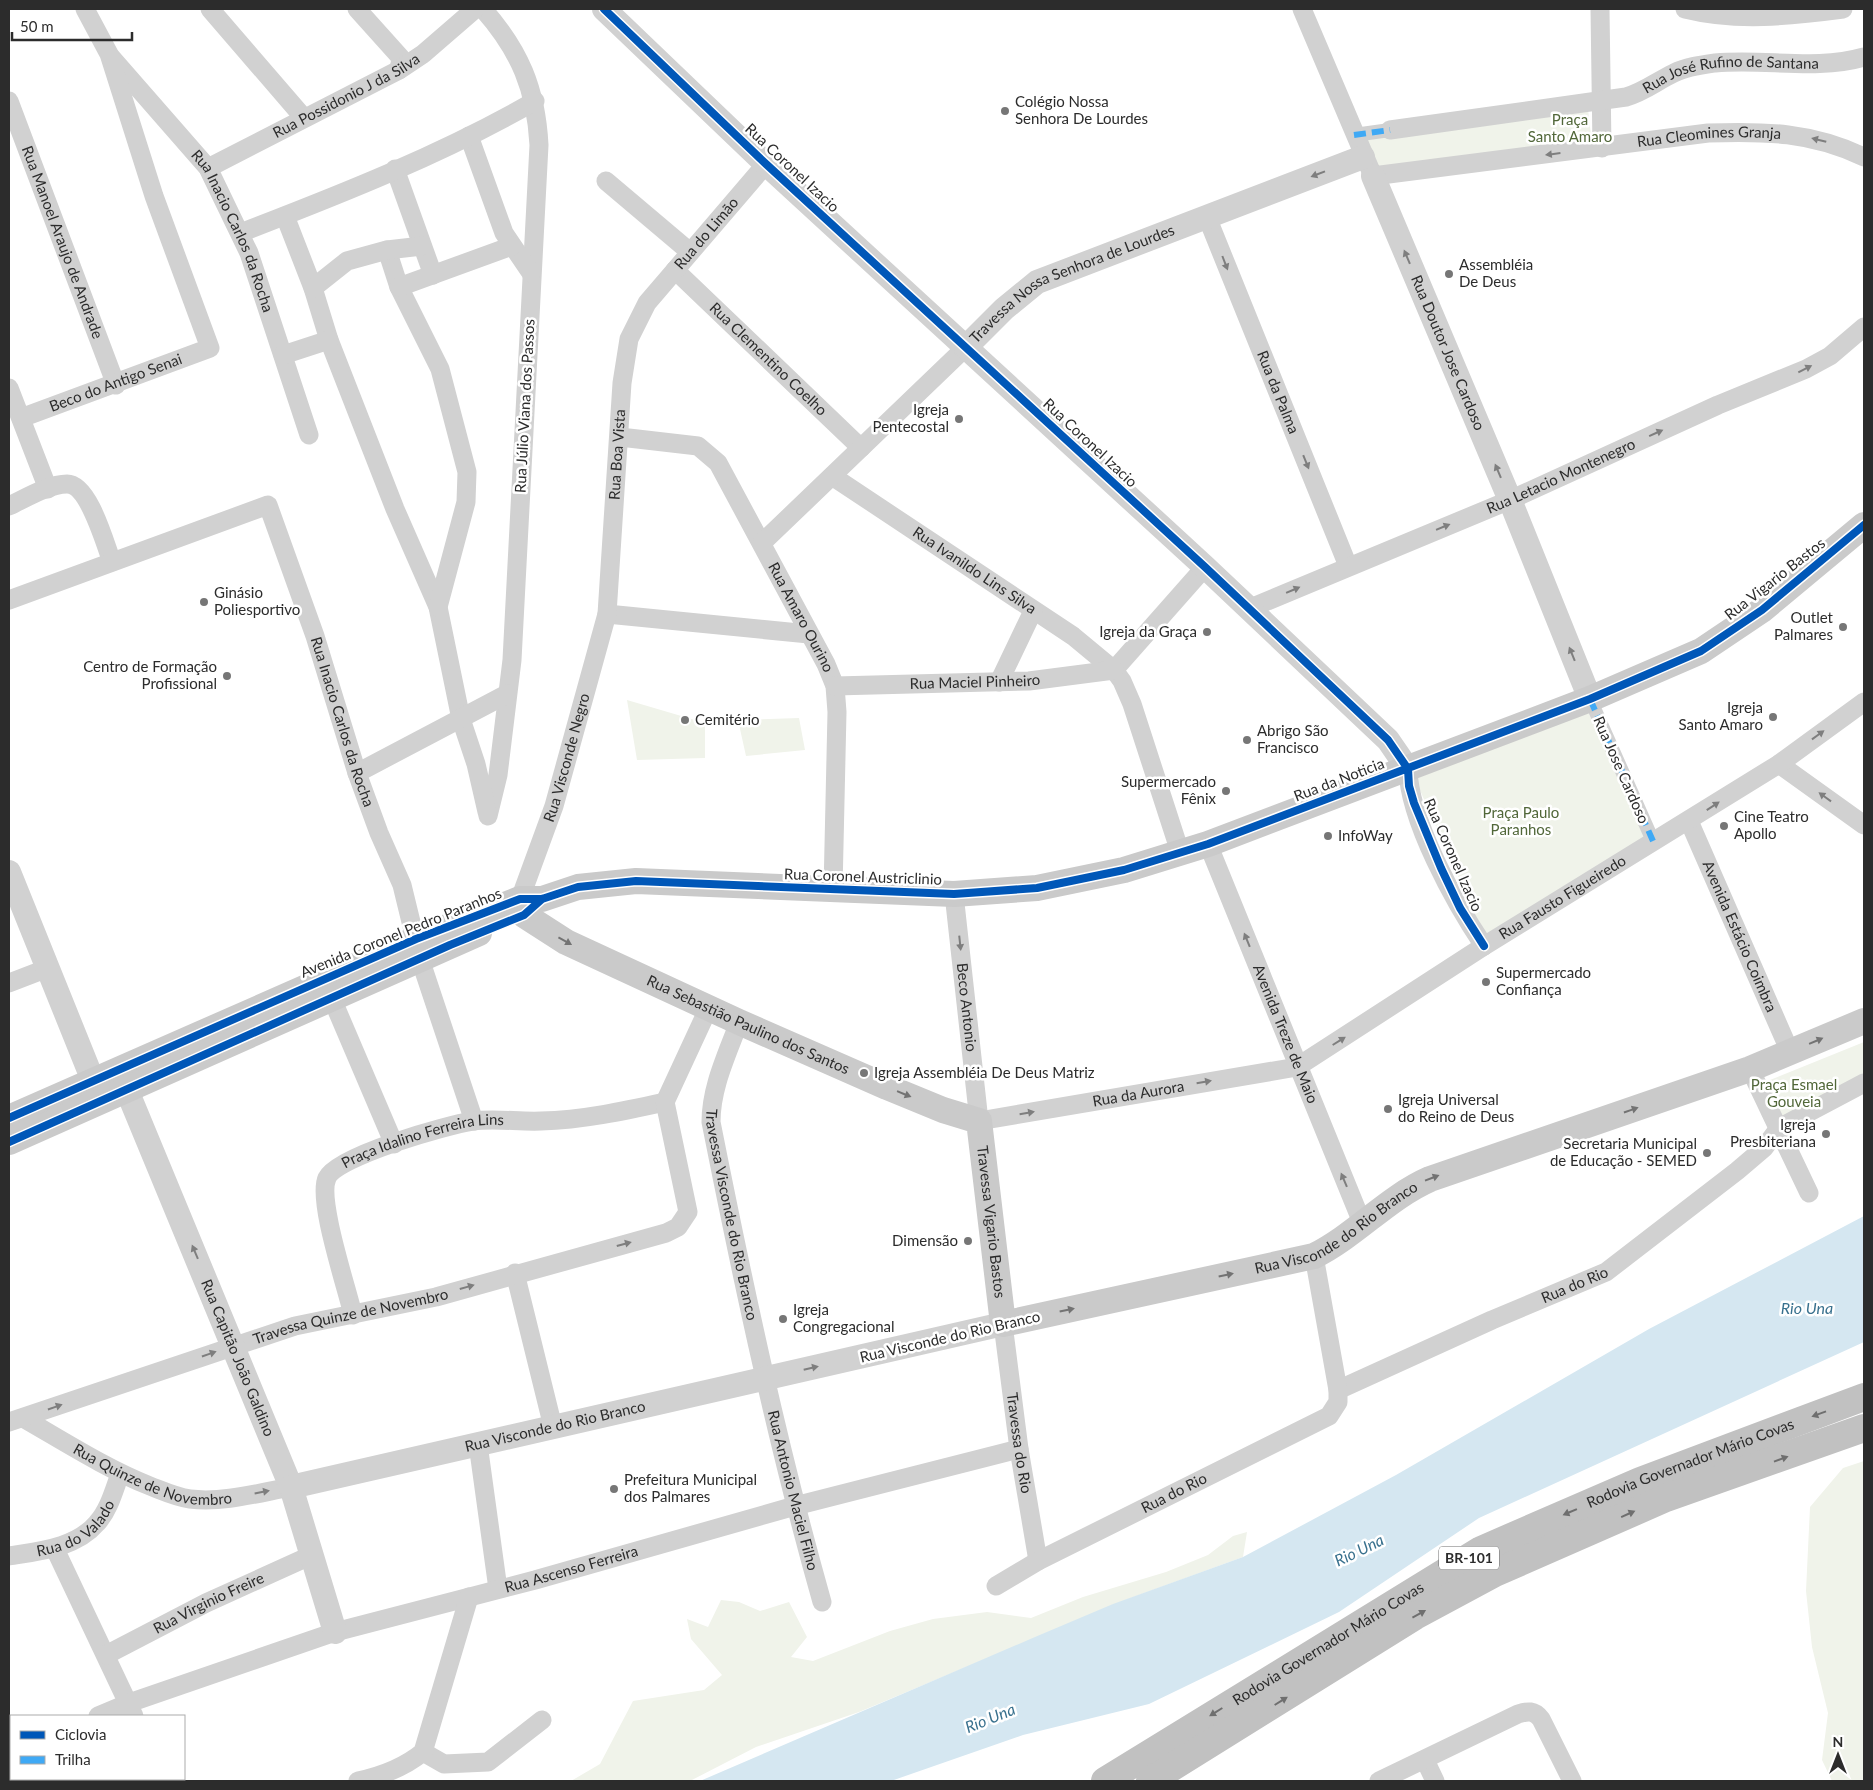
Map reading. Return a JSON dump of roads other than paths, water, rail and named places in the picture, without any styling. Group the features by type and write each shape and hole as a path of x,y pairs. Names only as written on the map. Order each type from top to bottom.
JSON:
{"highway":[{"name":"Rodovia Governador Mário Covas","path":"1105,1781 1481,1550 1640,1481 1864,1397"},
{"name":"Rodovia Governador Mário Covas","path":"1150,1781 1415,1616 1495,1573 1666,1498 1864,1428"}],"main road":[{"name":"Rua Vigario Bastos","path":"1590,699 1708,646 1762,610 1864,525"},
{"name":"Rua da Noticia","path":"1180,852 1208,844 1590,699"},
{"name":"Rua Coronel Austriclinio","path":"529,904 578,887 636,881 954,894 1038,888 1086,880 1180,852"},
{"name":"Avenida Coronel Pedro Paranhos","path":"9,1118 96,1090 418,949 529,904"},
{"name":"Rua Sebastião Paulino dos Santos","path":"529,904 566,942 887,1088 943,1110 979,1121"},
{"path":"1750,1069 1864,1021"},
{"name":"Avenida Coronel Pedro Paranhos","path":"9,1142 96,1090 126,1088 206,1042"},
{"name":"Rua Visconde do Rio Branco","path":"1002,1324 1314,1256 1336,1245 1408,1188 1750,1069"},
{"name":"Travessa Vigario Bastos","path":"979,1121 1002,1324"}],"street":[{"name":"Rua Inacio Carlos da Rocha","path":"85,9 109,54 154,196 210,348"},
{"path":"210,9 304,118"},
{"path":"357,9 401,58 399,70"},
{"name":"Rua Possidonio J da Silva","path":"208,168 399,70 424,54 475,9"},
{"name":"Rua Júlio Viana dos Passos","path":"461,719 476,764 488,816 498,775 512,660 539,145 535,101 521,62 505,35 483,9"},
{"name":"Rua Coronel Izacio","path":"604,9 766,164 1205,567 1388,740 1408,769 1409,786 1426,836 1460,908 1484,946"},
{"name":"Rua Doutor Jose Cardoso","path":"1302,9 1510,500 1590,699"},
{"path":"1600,9 1602,148"},
{"path":"1685,9 1706,14 1753,17 1791,16 1843,9"},
{"name":"Rua Inacio Carlos da Rocha","path":"109,54 208,168 240,233 309,435"},
{"name":"Rua José Rufino de Santana","path":"1600,102 1643,92 1674,73 1697,66 1733,63 1819,64 1846,62 1864,57"},
{"name":"Rua Manoel Araujo de Andrade","path":"9,101 116,384"},
{"path":"240,233 285,216 469,136 535,101"},
{"path":"1354,135 1600,102"},
{"name":"Rua Cleomines Granja","path":"1368,166 1602,148 1708,134 1754,131 1789,133 1826,142 1864,157"},
{"path":"469,136 495,211 512,246 531,273"},
{"name":"Rua do Limão","path":"647,303 766,164"},
{"name":"Travessa Nossa Senhora de Lourdes","path":"762,543 1004,309 1038,282 1207,217 1368,166"},
{"path":"395,169 433,275"},
{"path":"606,181 690,252"},
{"path":"285,216 313,288 329,340 395,509 438,607 461,719"},
{"name":"Rua da Palma","path":"1207,217 1348,566"},
{"path":"313,288 347,261 387,250 422,246"},
{"path":"399,287 512,246"},
{"path":"387,250 399,287 440,369 467,472 466,502 438,607"},
{"name":"Rua Clementino Coelho","path":"675,270 861,448"},
{"name":"Rua Boa Vista","path":"607,614 625,358 635,323 647,303"},
{"name":"Rua Letacio Montenegro","path":"1248,609 1510,500 1718,405 1806,369 1830,356 1864,327"},
{"path":"283,355 329,340"},
{"name":"Beco do Antigo Senai","path":"21,418 210,348"},
{"path":"9,388 48,489"},
{"name":"Rua Amaro Ourino","path":"620,437 698,446 718,463 762,543 808,634 826,664 835,686 837,764 833,890"},
{"name":"Rua Ivanildo Lins Silva","path":"832,476 1073,636 1114,670"},
{"path":"9,506 48,489 72,484 79,488 87,497 112,562 9,600"},
{"name":"Rua Inacio Carlos da Rocha","path":"112,562 268,505 315,636 357,773 379,833 402,885 418,949 474,1121"},
{"path":"1180,852 1132,704 1122,681 1114,670 1205,567"},
{"path":"999,682 1034,611"},
{"path":"607,614 808,634"},
{"name":"Rua Visconde Negro","path":"529,904 607,614"},
{"name":"Rua Maciel Pinheiro","path":"835,686 1049,680 1114,670"},
{"path":"357,773 507,694"},
{"name":"Rua Jose Cardoso","path":"1590,699 1653,842"},
{"name":"Rua Fausto Figueiredo","path":"1297,1067 1484,946 1779,764 1864,702"},
{"path":"1779,764 1864,825"},
{"name":"Avenida Estácio Coimbra","path":"1689,821 1790,1052"},
{"name":"Avenida Treze de Maio","path":"1208,844 1297,1067 1363,1225"},
{"path":"9,872 96,1090"},
{"name":"Beco Antonio","path":"954,894 979,1121"},
{"path":"9,983 48,968"},
{"path":"328,989 394,1144"},
{"path":"665,1102 709,1007"},
{"name":"Travessa Visconde do Rio Branco","path":"739,1022 714,1090 711,1104 711,1122 764,1380"},
{"name":"Rua da Aurora","path":"979,1121 1297,1067"},
{"path":"1750,1069 1809,1193"},
{"path":"1779,1128 1864,1083"},
{"name":"Rua Capitão João Galdino","path":"126,1088 234,1345 291,1487 335,1632"},
{"name":"Praça Idalino Ferreira Lins","path":"353,1315 325,1204 327,1178 334,1169 348,1160 394,1144 474,1121 542,1121 665,1102"},
{"name":"Travessa Quinze de Novembro","path":"16,1420 295,1326 436,1296 666,1233 678,1227 688,1212 665,1102"},
{"name":"Rua do Rio","path":"1338,1390 1492,1320 1606,1272 1737,1171 1764,1148 1779,1128"},
{"name":"Rua do Rio","path":"996,1586 1038,1561 1329,1416 1338,1402 1338,1390 1314,1256"},
{"path":"515,1273 553,1427"},
{"name":"Rua Visconde do Rio Branco","path":"291,1487 1002,1324"},
{"name":"Travessa do Rio","path":"1002,1324 1019,1449 1038,1561"},
{"name":"Rua Antonio Maciel Filho","path":"764,1380 794,1506 822,1602"},
{"name":"Rua Quinze de Novembro","path":"16,1420 120,1474 188,1499 231,1498 291,1487"},
{"path":"478,1444 498,1589"},
{"name":"Rua Ascenso Ferreira","path":"104,1715 131,1710 335,1632 498,1589 794,1506 1019,1449"},
{"name":"Rua do Valado","path":"9,1556 55,1549 84,1535 97,1523 105,1511 120,1474"},
{"path":"55,1549 131,1710"},
{"name":"Rua Virginio Freire","path":"106,1655 206,1603 312,1555"},
{"path":"358,1781 397,1768 414,1760 423,1752 469,1596"},
{"path":"1379,1781 1518,1714 1529,1711 1536,1713 1541,1719 1572,1781"},
{"path":"423,1752 444,1764 488,1762 542,1720"},
{"path":"1425,1760 1435,1781"}],"water":[{"name":"Rio Una","path":"1864,1216 1864,1342 1479,1518 1339,1612 1149,1704 1023,1735 891,1781 700,1781 1113,1604 1243,1557 1396,1475 1649,1329"}],"place":[{"name":"Colégio Nossa Senhora De Lourdes","path":"1005,111"},
{"name":"Assembléia De Deus","path":"1449,274"},
{"name":"Igreja Pentecostal","path":"959,419"},
{"name":"Ginásio Poliesportivo","path":"204,602"},
{"name":"Outlet Palmares","path":"1843,627"},
{"name":"Igreja da Graça","path":"1207,632"},
{"name":"Centro de Formação Profissional","path":"227,676"},
{"name":"Igreja Santo Amaro","path":"1773,717"},
{"name":"Cemitério","path":"685,720"},
{"name":"Abrigo São Francisco","path":"1247,740"},
{"name":"Supermercado Fênix","path":"1226,791"},
{"name":"Cine Teatro Apollo","path":"1724,826"},
{"name":"InfoWay","path":"1328,836"},
{"name":"Supermercado Confiança","path":"1486,982"},
{"name":"Igreja Assembléia De Deus Matriz","path":"864,1073"},
{"name":"Igreja Universal do Reino de Deus","path":"1388,1109"},
{"name":"Igreja Presbiteriana","path":"1826,1134"},
{"name":"Secretaria Municipal de Educação - SEMED","path":"1707,1153"},
{"name":"Dimensão","path":"968,1241"},
{"name":"Igreja Congregacional","path":"783,1319"},
{"name":"Prefeitura Municipal dos Palmares","path":"614,1489"}],"park label":[{"name":"Praça Santo Amaro","path":"1570,128"},
{"name":"Praça Paulo Paranhos","path":"1521,822"},
{"name":"Praça Esmael Gouveia","path":"1794,1094"}]}
